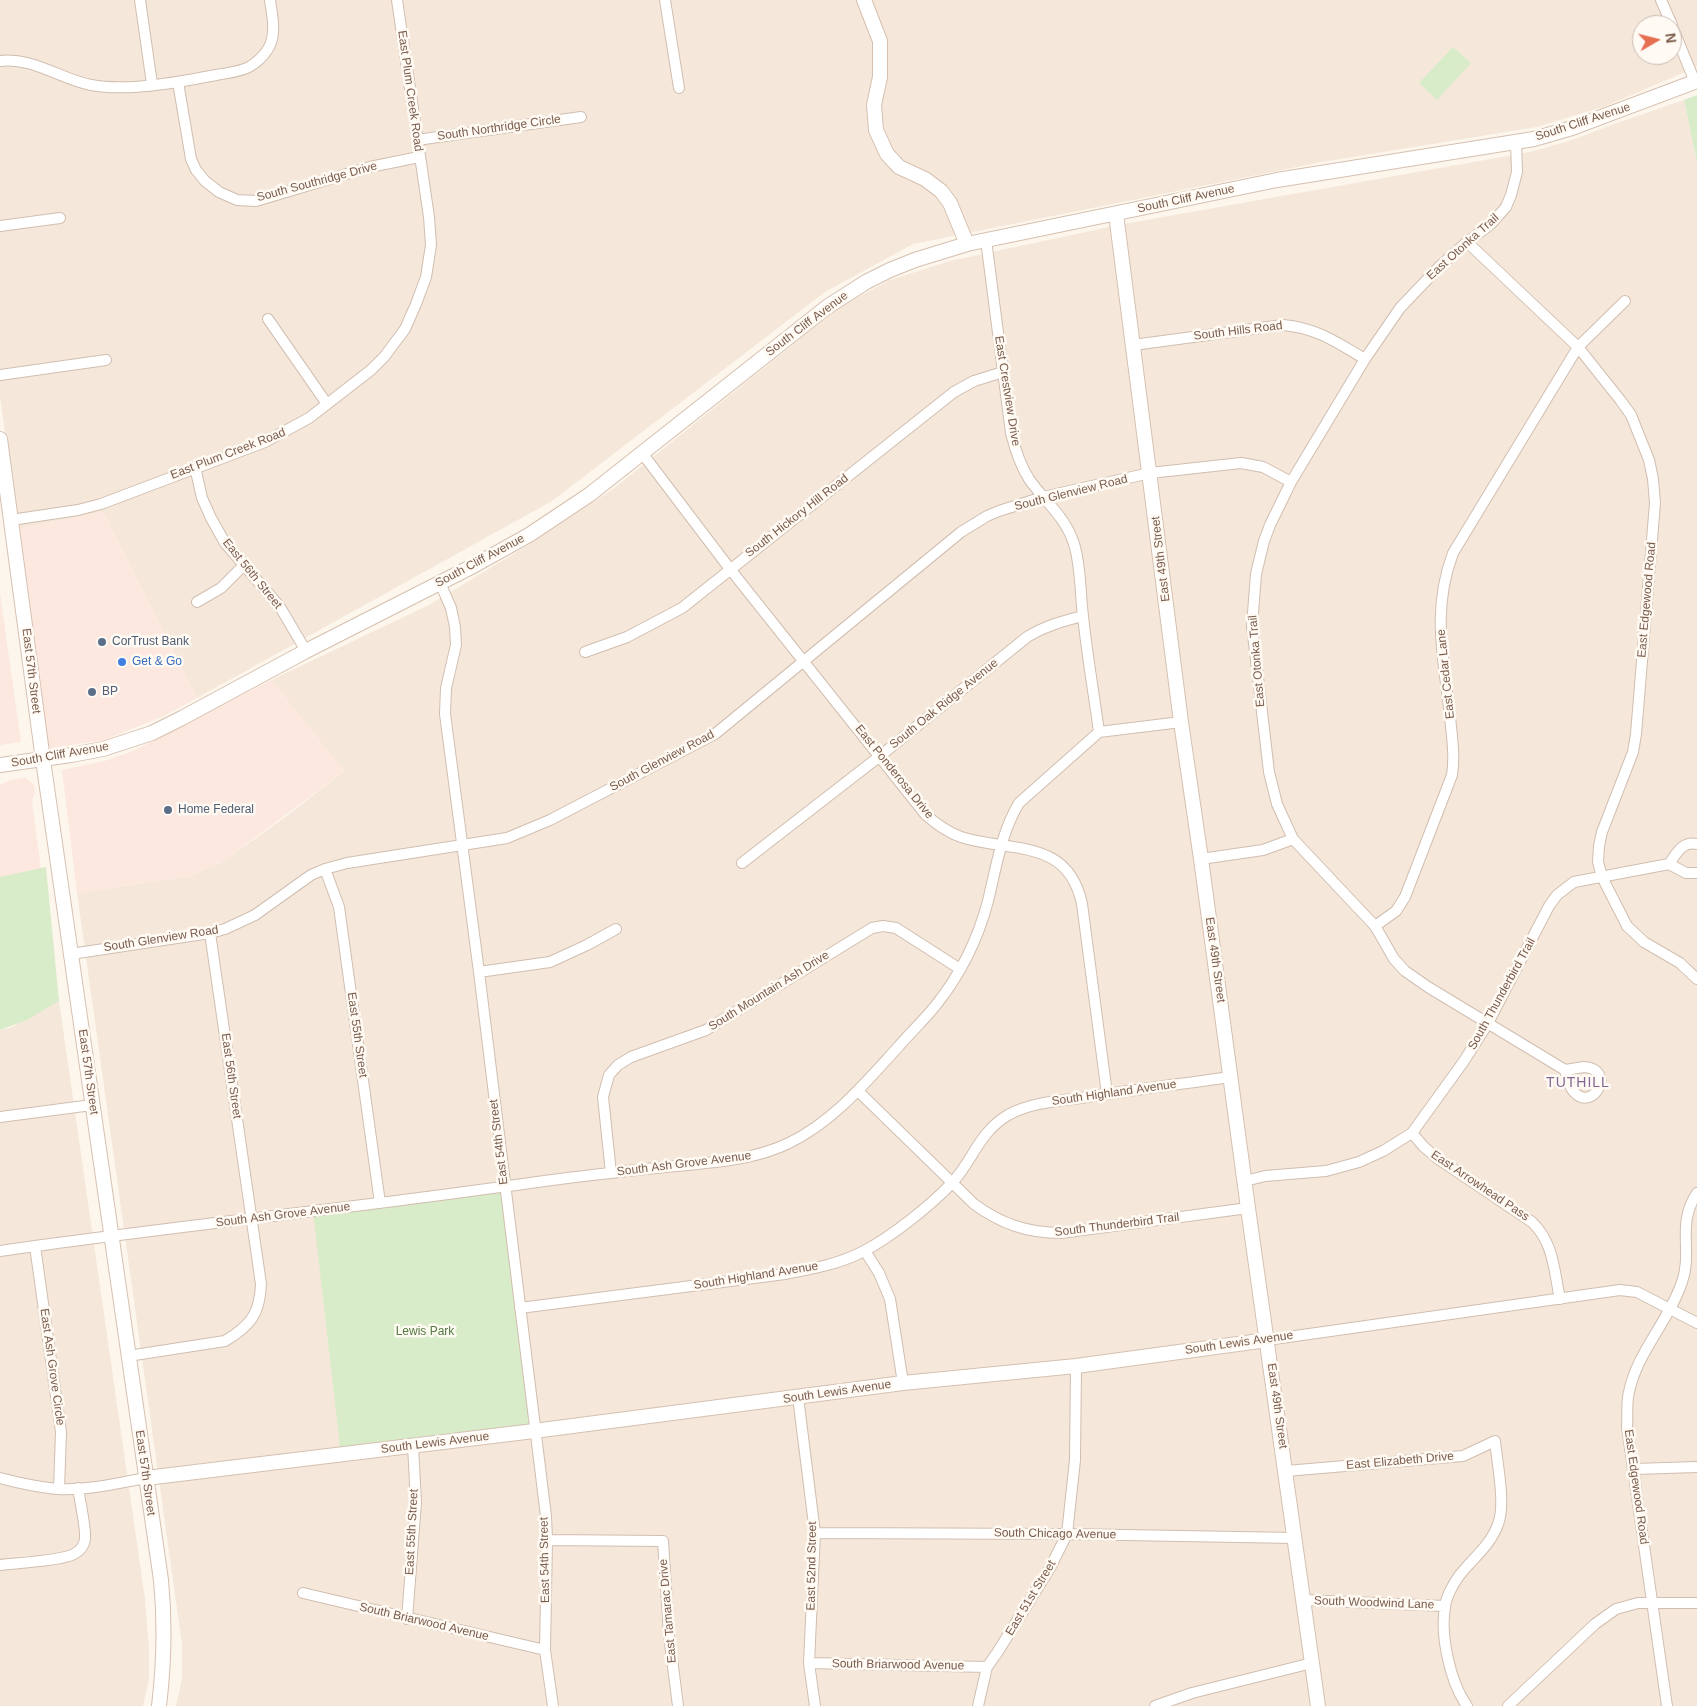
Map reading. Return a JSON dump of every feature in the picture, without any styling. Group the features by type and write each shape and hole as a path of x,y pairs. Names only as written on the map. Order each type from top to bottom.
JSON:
{"main road":[{"path":"864,0 880,41 880,77 874,105 876,130 887,154 899,167 925,179 941,191 950,203 967,244"},
{"name":"South Cliff Avenue","path":"0,765 43,760 103,749 152,733 306,651 475,565 529,535 589,495 847,293 866,282 915,260 967,244 1277,180 1516,143 1572,128 1696,82"},
{"name":"East 49th Street","path":"1116,214 1181,722 1318,1706"},
{"name":"East 57th Street","path":"0,439 2,466 70,954 163,1598 162,1670 159,1706"},
{"name":"South Lewis Avenue","path":"146,1478 534,1431 903,1383 1076,1366 1267,1340"}],"street":[{"path":"140,0 152,84"},
{"path":"0,61 28,63 46,68 74,81 113,88 178,82 248,68 260,58 272,41 270,0"},
{"name":"East Plum Creek Road","path":"11,520 91,507 266,442 309,418 371,370 384,357 405,328 422,291 426,277 430,245 429,217 416,140 397,0"},
{"path":"665,0 679,88"},
{"path":"1661,0 1667,15"},
{"path":"1682,49 1696,82"},
{"name":"South Southridge Drive","path":"178,82 191,159 196,170 204,181 218,192 237,200 256,201 370,167 419,157"},
{"name":"South Northridge Circle","path":"416,140 580,117"},
{"name":"East Otonka Trail","path":"1516,143 1516,172 1511,196 1506,207 1491,224 1440,266 1400,308 1366,359 1291,482 1264,541 1256,574 1252,626 1269,772 1277,804 1293,839 1375,926 1394,959 1406,971 1428,987 1565,1070"},
{"path":"0,226 60,218"},
{"name":"East Crestview Drive","path":"986,240 1011,433 1025,472 1043,497 1065,522 1075,545 1099,732"},
{"name":"East Edgewood Road","path":"1467,242 1578,347 1631,415 1649,460 1655,503 1636,734 1633,752 1602,832 1598,862 1602,877 1627,926 1644,942 1680,963 1697,979"},
{"name":"East Cedar Lane","path":"1375,926 1396,911 1405,897 1452,775 1455,759 1442,654 1440,620 1446,570 1452,553 1578,347 1625,301"},
{"path":"268,319 327,404"},
{"name":"South Hills Road","path":"1133,345 1283,325 1311,329 1366,359"},
{"path":"0,375 106,360"},
{"name":"South Hickory Hill Road","path":"585,652 627,637 682,608 954,392 974,381 1003,372"},
{"name":"East Ponderosa Drive","path":"642,454 730,569 925,814 934,822 961,837 1035,851 1062,866 1075,883 1082,904 1107,1094"},
{"name":"South Glenview Road","path":"70,954 210,933 238,924 255,915 311,876 325,869 347,863 507,838 550,820 714,734 972,525 998,511 1043,497 1150,473 1241,463 1263,467 1291,482"},
{"name":"East 56th Street","path":"195,467 202,498 225,543 280,607 306,651"},
{"path":"197,602 221,588 244,565"},
{"name":"East 54th Street","path":"440,583 451,608 455,627 456,645 446,688 445,714 479,972 547,1540 545,1650 553,1706"},
{"name":"South Oak Ridge Avenue","path":"742,863 880,756 1027,637 1056,622 1083,616"},
{"path":"1099,732 1181,722"},
{"name":"South Ash Grove Avenue","path":"0,1251 110,1235 380,1203 611,1172 737,1159 788,1144 817,1127 834,1114 858,1091 931,1011 960,969 971,948 987,904 1001,844 1011,816 1019,803 1099,732"},
{"path":"1201,859 1263,850 1293,839"},
{"path":"1697,844 1691,843 1681,847 1669,864 1686,873 1697,873"},
{"name":"South Thunderbird Trail","path":"1245,1181 1265,1176 1326,1171 1359,1162 1383,1152 1412,1133 1464,1062 1488,1023 1556,895 1574,882 1669,864"},
{"name":"East 55th Street","path":"325,869 339,907 380,1203"},
{"name":"South Mountain Ash Drive","path":"611,1172 603,1097 609,1075 618,1065 631,1057 706,1030 872,928 884,926 896,928 960,969"},
{"path":"479,972 550,962 588,945 616,929"},
{"name":"East 56th Street","path":"128,1356 225,1341 238,1333 249,1322 257,1308 260,1291 251,1219 210,933"},
{"name":"South Highland Avenue","path":"520,1308 811,1270 839,1262 865,1251 908,1222 952,1184 983,1137 1008,1115 1034,1105 1231,1077"},
{"name":"South Thunderbird Trail","path":"858,1091 974,1204 1001,1221 1018,1228 1046,1233 1061,1233 1248,1208"},
{"path":"0,1117 92,1105"},
{"name":"East Arrowhead Pass","path":"1412,1133 1437,1158 1540,1229 1550,1248 1560,1299"},
{"name":"East Edgewood Road","path":"1667,1706 1627,1427 1628,1393 1637,1367 1683,1282 1686,1265 1685,1232 1687,1214 1697,1193"},
{"name":"East Ash Grove Circle","path":"35,1246 61,1432 59,1489"},
{"path":"865,1251 879,1273 890,1299 903,1383"},
{"name":"South Lewis Avenue","path":"1267,1340 1620,1290 1637,1292 1697,1324"},
{"name":"East 51st Street","path":"978,1706 987,1667 1050,1568 1067,1534 1076,1460 1076,1366"},
{"name":"East 52nd Street","path":"798,1397 815,1533 809,1663 815,1706"},
{"name":"East Elizabeth Drive","path":"1286,1471 1463,1456 1495,1441 1501,1497 1499,1522 1484,1548 1458,1577 1445,1606 1444,1625 1451,1668 1456,1687 1467,1706"},
{"name":"East 55th Street","path":"407,1619 416,1502 413,1446"},
{"path":"1634,1469 1697,1467"},
{"name":"South Lewis Avenue","path":"0,1478 37,1487 59,1489 146,1478"},
{"path":"0,1565 54,1559 72,1555 78,1551 83,1546 85,1537 78,1488"},
{"name":"South Chicago Avenue","path":"815,1533 1067,1534 1295,1538"},
{"name":"East Tamarac Drive","path":"547,1540 663,1541 669,1635 678,1706"},
{"name":"South Briarwood Avenue","path":"303,1593 545,1650"},
{"name":"South Woodwind Lane","path":"1304,1600 1445,1606"},
{"path":"1508,1706 1606,1615 1626,1605 1652,1602 1697,1604"},
{"name":"South Briarwood Avenue","path":"809,1663 987,1667"},
{"path":"1155,1706 1192,1693 1312,1664"}],"shaded area":[{"path":"0,0 1697,0 1697,67 1606,106 1537,127 1322,162 913,244 825,292 552,501 197,698 103,512 18,529 0,396"},
{"path":"1684,100 1697,162 1697,1706 176,1706 182,1679 182,1645 77,893 190,876 225,860 284,818 344,771 271,680 429,605 530,544 613,489 841,306 890,280 950,261 1118,225 1530,152 1569,141"},
{"path":"103,512 197,698 164,716 104,740 46,749 18,529"},
{"path":"0,593 21,742 0,745"},
{"path":"271,680 344,771 225,860 190,876 77,893 62,770 108,760 135,750"},
{"path":"26,778 34,785 35,792 32,801 41,869 0,878 0,785"},
{"path":"59,1001 145,1599 149,1647 149,1679 143,1706 0,1706 0,1030 10,1028"}],"green space":[{"path":"1453,47 1471,63 1437,100 1419,83"},
{"path":"1697,95 1697,162 1684,100"},
{"path":"46,867 59,1001 27,1020 0,1030 0,877"},
{"name":"Lewis Park","path":"504,1186 534,1431 341,1455 313,1211"}],"place":[{"name":"CorTrust Bank","path":"102,642"},
{"name":"Get & Go","path":"122,662"},
{"name":"BP","path":"92,692"},
{"name":"Home Federal","path":"168,810"}],"district":[{"name":"TUTHILL","path":"1578,1083"}]}
